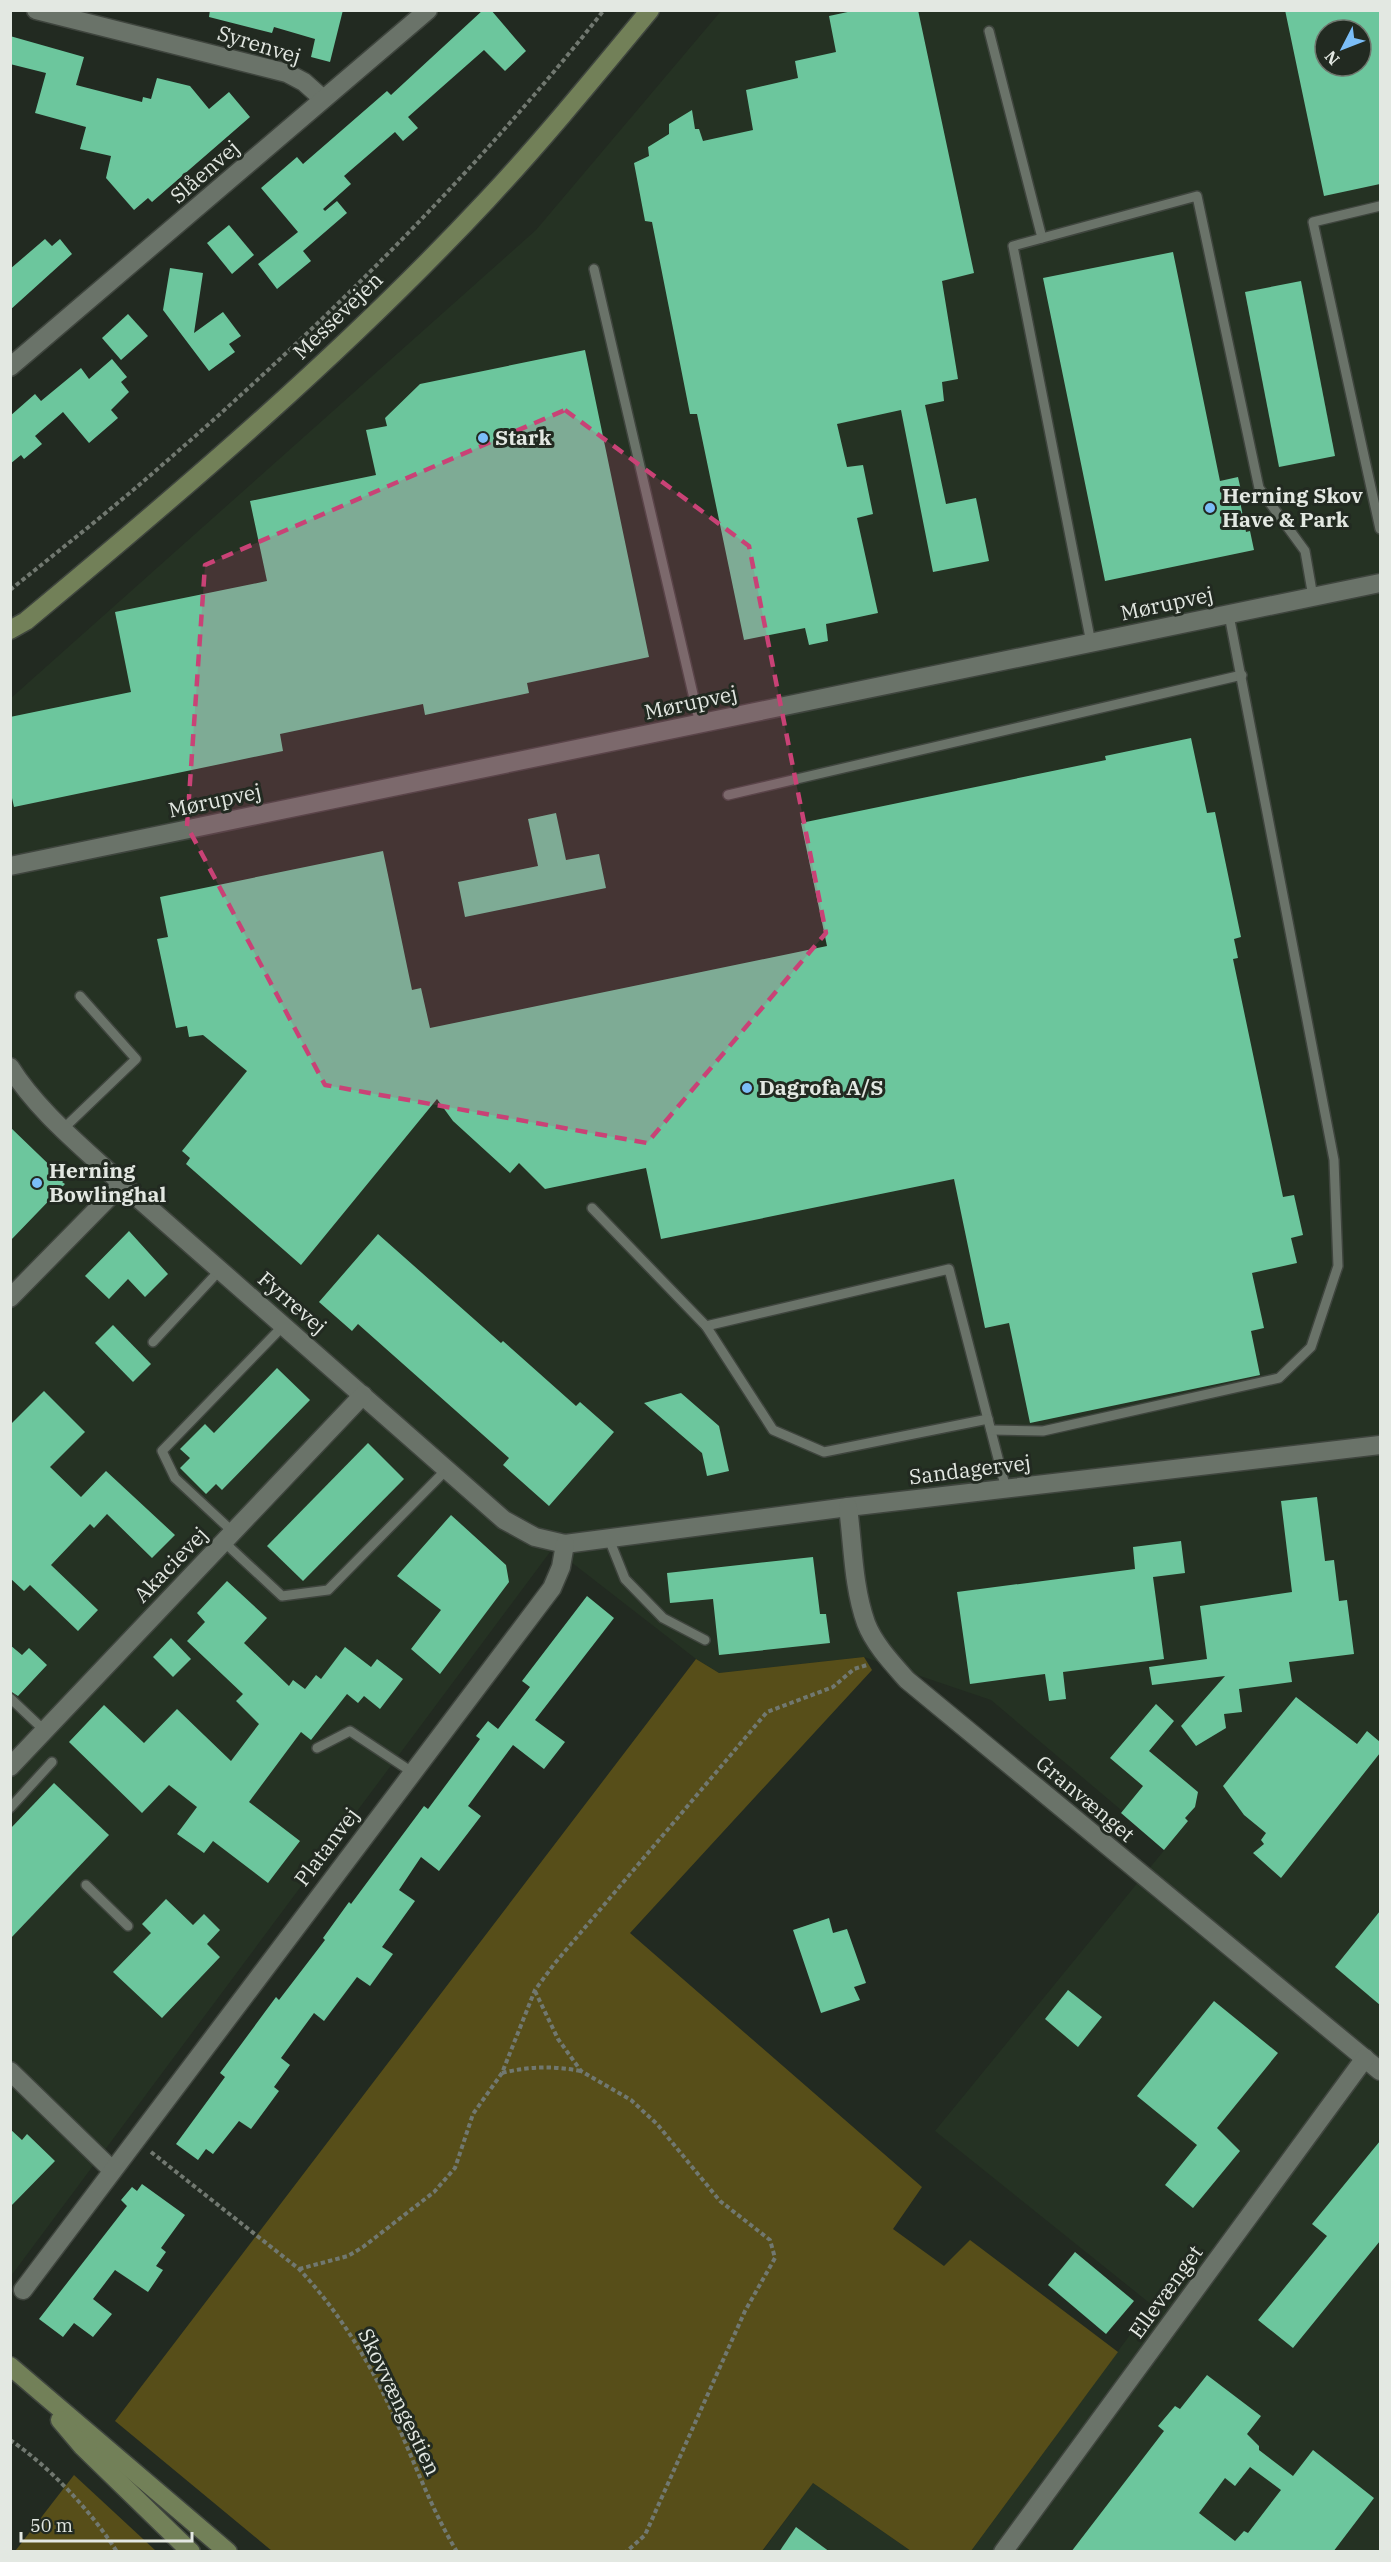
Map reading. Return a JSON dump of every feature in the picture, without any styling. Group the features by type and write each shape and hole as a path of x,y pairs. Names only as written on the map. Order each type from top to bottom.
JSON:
{"main road":[{"name":"Messevejen","path":"10,640 18,626 149,519 311,374 399,288 488,199 650,10"},
{"path":"10,2366 228,2552"},
{"path":"32,2387 82,2446 191,2552"}],"street":[{"name":"Syrenvej","path":"36,10 287,73 304,82 323,99"},
{"name":"Slåenvej","path":"10,367 428,10"},
{"name":"Mørupvej","path":"10,866 1380,583"},
{"name":"Fyrrevej","path":"10,1067 19,1082 63,1129 122,1184 504,1520 535,1537 566,1544"},
{"path":"10,1298 122,1184"},
{"name":"Akacievej","path":"10,1767 363,1395"},
{"name":"Sandagervej","path":"566,1544 848,1507 1380,1445"},
{"name":"Granvænget","path":"848,1507 858,1586 867,1624 888,1658 907,1680 1380,2071"},
{"name":"Platanvej","path":"22,2290 134,2138 552,1588 561,1567 566,1544"},
{"name":"Ellevænget","path":"1003,2552 1365,2058"},
{"path":"10,2071 112,2170"}],"lane":[{"path":"989,31 1042,238"},
{"path":"1091,643 1012,246 1197,196 1259,488 1305,551 1312,597"},
{"path":"1380,206 1314,222 1380,529"},
{"path":"594,269 700,724"},
{"path":"991,1430 1043,1431 1279,1378 1311,1347 1338,1266 1334,1160 1229,615"},
{"path":"728,795 1242,675"},
{"path":"63,1129 136,1059 80,996"},
{"path":"592,1208 706,1326 773,1430 824,1452 988,1419"},
{"path":"706,1326 949,1269 1006,1489"},
{"path":"153,1342 220,1270"},
{"path":"284,1325 162,1451 175,1478 282,1596 328,1590 447,1469"},
{"path":"609,1539 625,1580 663,1618 705,1640"},
{"path":"10,1698 45,1731"},
{"path":"317,1748 350,1731 412,1772"},
{"path":"10,1808 52,1762"},
{"path":"86,1885 128,1926"}],"path":[{"path":"10,591 160,467 268,371 493,143 604,10"},
{"path":"299,2269 348,2256 434,2192 455,2168 473,2114 502,2073 535,1990 555,1963 767,1712 833,1687 854,1669 888,1658"},
{"path":"535,1990 558,2039 581,2071"},
{"path":"502,2073 528,2067 553,2066 581,2071 631,2100 657,2124 720,2200 770,2240 775,2258 745,2311 645,2535 626,2552"},
{"name":"Skovvængestien","path":"134,2138 299,2269 349,2331 374,2375 442,2526 457,2552"},
{"path":"10,2440 33,2455 86,2512 117,2552"}],"highlighted area":[{"path":"565,410 749,546 826,933 647,1143 325,1085 187,826 205,565"}],"shaded area":[{"path":"721,11 1380,11 1380,2551 971,2551 1152,2305 935,2131 1166,1848 991,1700 864,1657 719,1673 696,1659 553,1548 11,2276 10,699 536,230"},
{"path":"864,1657 872,1670 630,1933 922,2187 893,2229 944,2266 970,2240 1118,2352 971,2551 911,2551 813,2483 762,2551 272,2551 115,2421 696,1659 719,1673"},
{"path":"74,2475 156,2551 16,2550"},
{"path":"813,2483 911,2551 762,2552"}],"building":[{"path":"210,10 343,10 330,62 311,57 315,39 274,27 272,33 209,17"},
{"path":"483,10 491,10 526,51 505,71 484,50 408,117 418,128 403,141 395,132 344,176 351,184 323,209 325,211 337,201 347,213 303,251 311,261 277,289 258,264 298,232 261,188 297,157 303,164 387,91 391,95"},
{"path":"857,10 918,10 974,273 942,281 958,379 942,382 944,401 925,405 946,504 976,498 989,561 933,572 901,410 837,424 847,467 863,465 873,514 857,518 878,613 826,624 828,641 809,645 805,628 744,640 697,414 690,414 652,222 645,221 634,163 649,156 648,147 669,134 669,124 692,110 695,129 699,129 703,141 753,130 746,90 798,78 795,61 836,52 829,16"},
{"path":"1285,10 1380,10 1380,184 1324,196"},
{"path":"10,36 84,57 76,85 142,102 143,97 151,99 157,78 190,86 209,109 229,92 250,117 152,202 148,198 134,210 106,178 111,156 80,149 86,127 35,113 46,73 10,64"},
{"path":"229,225 254,255 232,274 207,243"},
{"path":"45,239 52,246 60,239 72,254 10,310 10,269"},
{"path":"1173,252 1220,481 1238,477 1246,532 1250,531 1254,550 1105,581 1043,278"},
{"path":"170,268 203,273 194,333 223,312 241,336 229,344 235,352 209,371 163,310"},
{"path":"1301,281 1335,456 1279,467 1245,292"},
{"path":"128,314 148,336 121,360 102,338"},
{"path":"585,350 649,657 527,683 529,693 425,715 423,704 280,734 283,751 14,807 10,789 10,717 131,692 115,612 267,581 250,501 376,475 366,430 387,426 385,418 420,384"},
{"path":"112,359 127,377 121,382 129,392 111,410 118,418 89,443 63,412 35,436 42,444 24,459 21,455 10,464 10,416 35,394 41,401 81,368 89,379"},
{"name":"Dagrofa A/S","path":"1191,738 1207,813 1215,812 1241,937 1234,939 1238,958 1233,959 1283,1197 1294,1195 1303,1235 1291,1238 1297,1263 1252,1273 1264,1328 1251,1331 1260,1375 1030,1423 1009,1323 985,1328 954,1179 661,1239 646,1168 545,1189 519,1163 510,1173 453,1121 437,1099 301,1265 186,1164 190,1158 182,1151 247,1071 203,1035 189,1037 187,1026 176,1028 157,939 168,937 160,897 383,851 412,990 421,988 430,1028 827,946 801,823 1106,760 1105,756"},
{"path":"556,813 566,860 599,854 606,888 465,917 458,882 538,866 528,819"},
{"name":"Herning Bowlinghal","path":"10,1127 65,1180 62,1182 65,1184 10,1241"},
{"path":"129,1231 168,1274 145,1297 128,1279 109,1299 85,1276"},
{"path":"378,1234 576,1406 580,1402 614,1432 549,1506 503,1465 509,1458 358,1324 352,1331 319,1302"},
{"path":"113,1325 151,1364 133,1382 95,1343"},
{"path":"277,1368 310,1400 222,1490 216,1484 206,1494 180,1468 190,1458 180,1449 205,1424 214,1433"},
{"path":"44,1391 85,1432 50,1467 81,1497 106,1471 175,1535 152,1558 107,1514 94,1528 90,1524 51,1565 98,1610 78,1631 30,1585 24,1591 10,1578 10,1425"},
{"path":"681,1393 719,1426 729,1471 707,1476 702,1453 644,1403"},
{"path":"368,1443 404,1479 303,1581 267,1546"},
{"path":"1317,1497 1325,1561 1334,1560 1339,1601 1347,1600 1354,1654 1289,1662 1292,1682 1239,1689 1242,1712 1224,1714 1226,1728 1196,1746 1181,1726 1225,1676 1152,1685 1149,1667 1207,1659 1200,1606 1292,1592 1281,1501"},
{"path":"451,1515 506,1565 509,1582 440,1674 411,1649 441,1610 397,1576"},
{"path":"1181,1541 1185,1573 1153,1577 1164,1659 1063,1672 1066,1699 1049,1701 1045,1674 970,1684 957,1592 1135,1569 1133,1547"},
{"path":"813,1557 820,1614 826,1614 830,1643 719,1655 713,1599 670,1603 667,1573"},
{"path":"227,1581 267,1618 244,1643 289,1686 293,1680 305,1689 316,1675 321,1679 345,1647 371,1667 377,1659 403,1679 380,1709 364,1696 358,1703 347,1694 311,1740 301,1732 249,1802 300,1841 268,1883 213,1841 204,1853 177,1834 197,1807 169,1785 142,1813 69,1742 104,1705 144,1743 177,1709 231,1761 259,1724 236,1701 243,1694 187,1641 205,1622 197,1613"},
{"path":"587,1596 614,1618 535,1720 565,1742 544,1769 513,1745 468,1806 481,1816 439,1871 421,1857 399,1890 415,1901 382,1947 393,1954 370,1986 357,1977 324,2021 314,2013 281,2058 290,2065 274,2087 279,2091 251,2129 239,2121 213,2154 206,2149 198,2160 176,2144 225,2077 220,2073 276,1997 279,2000 325,1940 323,1938 349,1902 351,1904 424,1806 428,1809 480,1739 476,1736 488,1721 498,1729 530,1687 522,1681"},
{"path":"171,1638 191,1659 173,1677 153,1657"},
{"path":"10,1645 22,1655 29,1648 47,1665 18,1696 10,1691"},
{"path":"1296,1697 1357,1744 1367,1731 1380,1742 1380,1753 1281,1878 1253,1853 1264,1844 1261,1840 1266,1833 1244,1815 1223,1786"},
{"path":"1156,1704 1174,1721 1149,1751 1198,1792 1195,1807 1185,1818 1188,1821 1164,1850 1121,1813 1143,1786 1110,1758"},
{"path":"54,1783 109,1835 10,1939 10,1829"},
{"path":"166,1899 193,1925 204,1914 220,1930 207,1944 220,1957 162,2018 113,1972 151,1933 142,1924"},
{"path":"1380,1911 1380,2005 1335,1967"},
{"path":"829,1918 833,1933 847,1929 866,1983 854,1987 860,2000 821,2013 793,1930"},
{"path":"1068,1990 1102,2017 1078,2047 1045,2019"},
{"path":"1214,2001 1278,2053 1217,2128 1240,2151 1193,2208 1165,2185 1197,2145 1137,2096"},
{"path":"10,2129 22,2140 27,2134 55,2161 10,2207"},
{"path":"1380,2141 1380,2241 1293,2348 1258,2320 1327,2236 1312,2224"},
{"path":"142,2184 185,2215 161,2248 166,2252 156,2266 163,2270 148,2292 115,2270 93,2299 112,2314 93,2337 74,2323 63,2337 39,2319 127,2206 121,2200 132,2187 137,2191"},
{"path":"1075,2252 1134,2301 1106,2334 1048,2285"},
{"path":"1207,2375 1261,2416 1247,2434 1259,2446 1259,2450 1293,2476 1313,2450 1374,2498 1333,2552 1071,2552 1164,2431 1158,2426 1175,2406 1180,2409","holes":["1250,2467 1281,2490 1248,2533 1244,2531 1235,2541 1199,2513 1225,2478 1235,2486"]},
{"path":"796,2527 830,2552 779,2552"}],"place":[{"name":"Stark","path":"483,438"},
{"name":"Herning Skov Have & Park","path":"1210,508"},
{"name":"Dagrofa A/S","path":"747,1088"},
{"name":"Herning Bowlinghal","path":"37,1183"}]}
